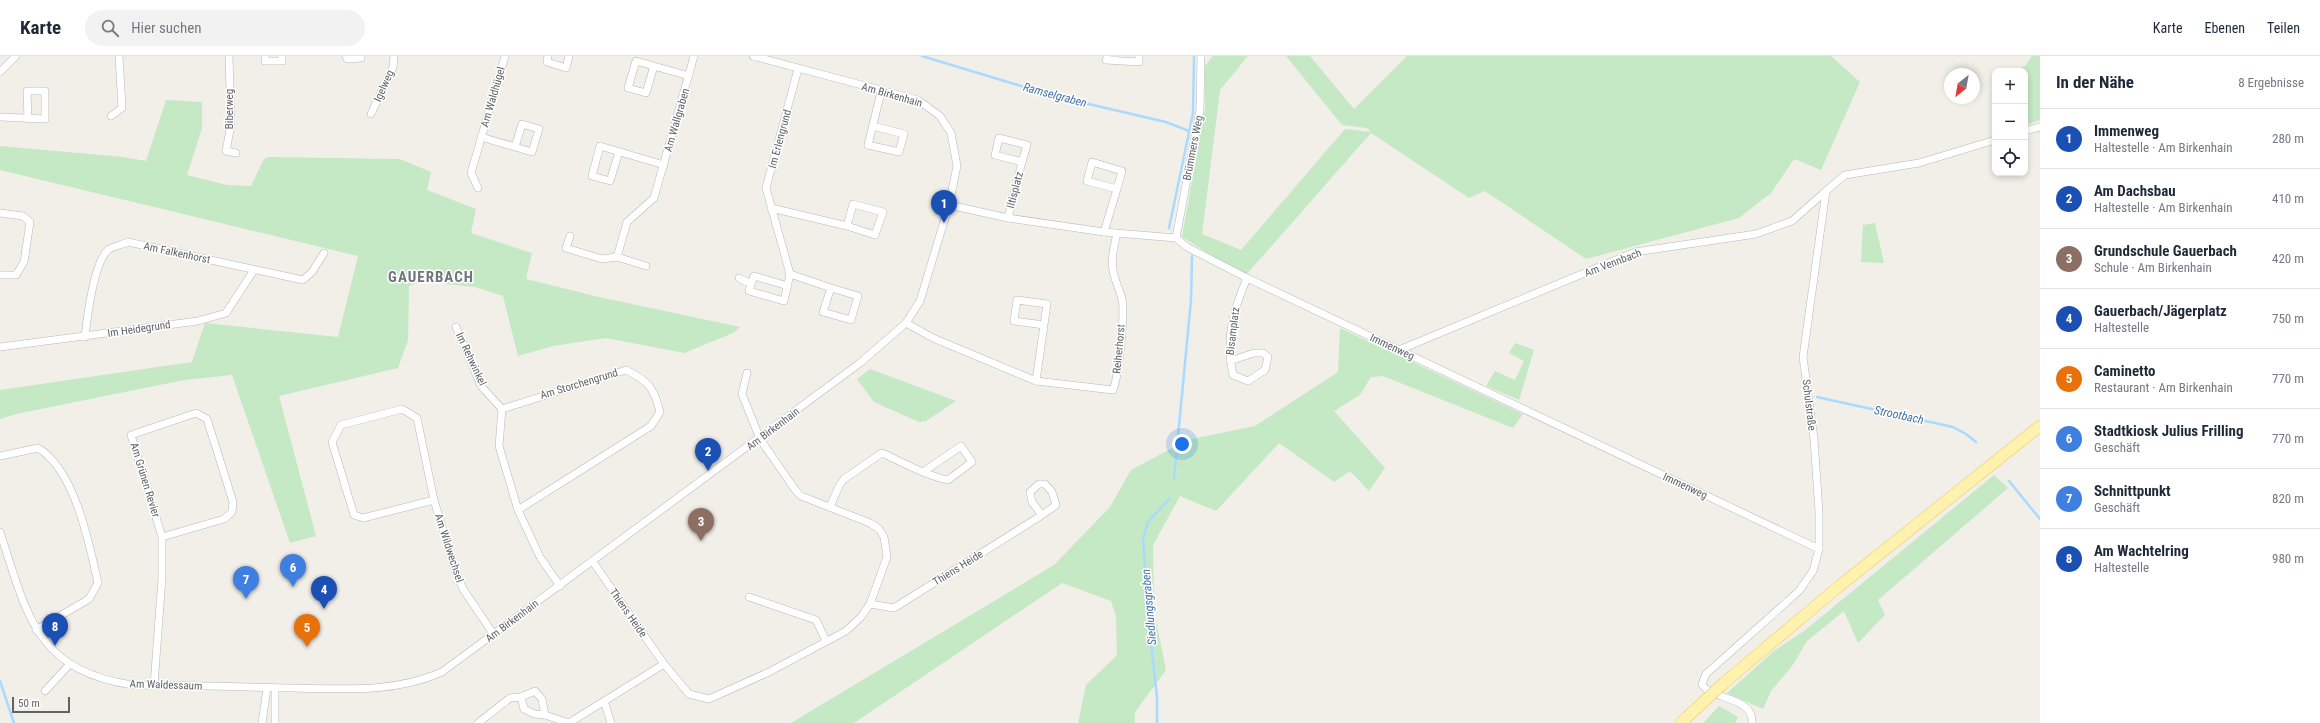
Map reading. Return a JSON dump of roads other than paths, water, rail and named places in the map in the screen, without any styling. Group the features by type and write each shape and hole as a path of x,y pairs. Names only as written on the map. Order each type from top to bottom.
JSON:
{"main road":[{"path":"1684,720 1724,683 1837,588 1982,474 2040,426"}],"street":[{"path":"0,72 16,56"},
{"path":"111,116 122,108 119,56"},
{"name":"Biberweg","path":"229,56 231,125 226,151 236,153"},
{"path":"265,56 265,61 282,61 282,56"},
{"path":"346,56 347,59 361,58 361,56"},
{"name":"Igelweg","path":"371,114 393,67 394,56"},
{"name":"Am Waldhügel","path":"478,188 471,173 505,56"},
{"path":"548,56 547,62 566,68 569,56"},
{"name":"Am Wallgraben","path":"617,257 627,222 654,198 694,56"},
{"name":"Am Birkenhain","path":"267,688 351,689 400,685 422,681 442,672 760,439 860,363 906,322 920,301 949,205 957,166 951,133 940,116 930,106 918,100 881,92 753,56"},
{"path":"1108,56 1106,60 1140,62 1140,56"},
{"name":"Brümmers Weg","path":"1176,238 1200,110 1201,56"},
{"name":"Am Wallgraben","path":"654,66 646,93 628,88 636,61 654,66 689,76"},
{"name":"Im Erlengrund","path":"738,278 751,284 749,291 784,301 790,274 766,188 798,69"},
{"path":"0,117 28,119 45,119 45,91 27,91 28,119"},
{"path":"873,126 904,134 899,152 868,145 881,92"},
{"path":"2028,130 2040,127"},
{"name":"Am Waldhügel","path":"481,137 515,147"},
{"name":"Iltisplatz","path":"1008,218 1027,145 999,138 995,155 1022,162"},
{"path":"1826,191 1845,175 1918,163 1992,141"},
{"name":"Am Wallgraben","path":"619,152 610,181 592,176 600,146 664,165"},
{"path":"1104,232 1117,189 1122,171 1092,162 1087,181 1117,189"},
{"name":"Am Vennbach","path":"1399,350 1635,252 1756,234 1792,221 1826,191"},
{"name":"Schulstraße","path":"1752,723 1750,713 1746,709 1703,687 1702,679 1722,659 1799,591 1813,571 1819,549 1819,512 1816,468 1803,357 1826,191"},
{"path":"771,208 847,226 876,235 884,212 853,204 847,226"},
{"name":"Immenweg","path":"949,205 1008,218 1104,232 1176,238 1188,247 1247,278 1819,549"},
{"path":"0,213 23,216 30,222 24,262 16,275 0,275"},
{"name":"Reiherhorst","path":"906,322 934,338 1036,381 1113,390 1116,382 1120,349 1122,300 1114,274 1112,256 1117,233"},
{"path":"570,236 566,248 602,259 617,257 646,266"},
{"name":"Am Falkenhorst","path":"85,337 92,291 103,255 109,249 128,242 303,280 312,272 324,253"},
{"name":"Im Heidegrund","path":"0,348 198,321 226,313 254,270"},
{"path":"790,274 858,296 851,320 823,312 831,288"},
{"path":"751,284 754,276 788,286"},
{"name":"Bisamplatz","path":"1230,361 1254,353 1263,353 1268,357 1265,370 1248,381 1233,375 1228,355 1234,309 1247,278"},
{"path":"1036,381 1044,325 1047,304 1017,300 1014,321 1044,325"},
{"name":"Im Rehwinkel","path":"456,327 481,386 502,409"},
{"name":"Am Storchengrund","path":"502,409 626,370 644,380 656,394 660,412 651,426 518,510"},
{"name":"Thiens Heide","path":"592,562 664,664 689,694 709,699 768,672 846,631 861,617 870,604 887,557 884,537 879,529 870,523 802,496 760,439 742,394 747,373"},
{"name":"Am Wildwechsel","path":"434,500 363,518 354,515 332,442 341,425 402,409 417,418 434,500 455,570 463,589 494,635"},
{"path":"502,409 499,446 518,510 540,557 560,586"},
{"name":"Am Grünen Revier","path":"154,685 162,578 162,537 131,435 196,413 207,419 233,502 232,512 224,519 162,537"},
{"path":"830,507 839,486 844,479 882,453 923,472 948,480 972,462 961,446 923,472"},
{"path":"0,456 27,448 38,448 50,455 79,510 98,583 89,599 36,630"},
{"name":"Thiens Heide","path":"870,604 894,608 1042,515"},
{"name":"Am Waldessaum","path":"0,532 26,611 36,630 52,650 69,665 108,682 132,685 267,688"},
{"path":"750,597 816,620 826,641"},
{"path":"521,697 524,709 535,714 545,715 569,723 664,664"},
{"path":"44,691 69,665"},
{"path":"262,723 267,688"},
{"path":"275,688 275,723"},
{"path":"478,723 510,698 521,697 535,691 542,699 545,715"},
{"path":"604,701 611,723"}],"waterway":[{"name":"Ramselgraben","path":"922,56 1054,96 1166,122 1189,131"},
{"path":"1169,228 1193,113 1194,56"},
{"path":"1174,478 1191,300 1192,256"},
{"name":"Strootbach","path":"1817,397 1953,427 1966,434 1976,442"},
{"name":"Strootbach","path":"2009,481 2040,519"},
{"name":"Siedlungsgraben","path":"1157,723 1157,698 1149,625 1143,539 1148,522 1169,499"},
{"path":"0,681 14,723"}],"place":[{"name":"Immenweg","path":"944,223"},
{"name":"Am Dachsbau","path":"708,471"},
{"name":"Grundschule Gauerbach","path":"701,541"},
{"name":"Stadtkiosk Julius Frilling","path":"293,587"},
{"name":"Schnittpunkt","path":"246,599"},
{"name":"Gauerbach/Jägerplatz","path":"324,609"},
{"name":"Am Wachtelring","path":"55,646"},
{"name":"Caminetto","path":"307,647"}],"district":[{"name":"GAUERBACH","path":"431,277"}]}
